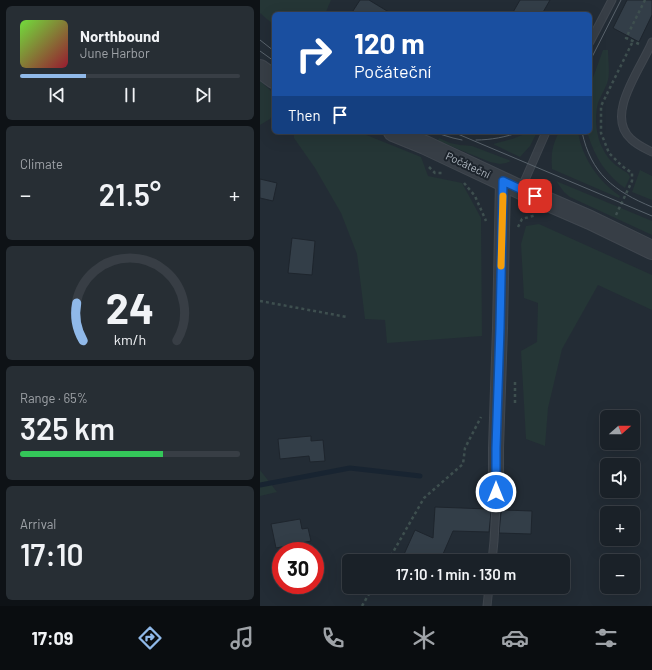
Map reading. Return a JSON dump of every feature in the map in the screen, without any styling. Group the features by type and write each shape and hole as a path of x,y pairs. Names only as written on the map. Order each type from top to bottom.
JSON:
{"street":[{"path":"260,69 272,78"},
{"name":"Počáteční","path":"398,134 425,144 521,190 610,229 652,250"},
{"path":"496,506 496,448 501,321 503,181"}],"lane":[{"path":"592,38 612,0"},
{"path":"651,46 629,86 623,103 622,116 623,128 629,138 639,146 652,152"},
{"path":"521,190 545,134"},
{"path":"493,554 496,506"},
{"path":"487,606 488,594"}],"path":[{"path":"645,0 626,38 651,46"},
{"path":"610,229 632,181 632,173 609,154 601,133 601,106 633,41"},
{"path":"425,144 426,159 429,167 435,173 447,173"},
{"path":"463,181 475,196 487,224"},
{"path":"515,233 522,219 539,214"},
{"path":"260,301 347,317"},
{"path":"515,379 515,402"},
{"path":"392,554 424,498 463,464 465,448 482,415"},
{"path":"362,606 369,594"}],"shaded area":[{"path":"260,0 331,0 326,12 272,12 272,23 260,13"},
{"path":"603,50 608,50 609,77 598,103 596,128 601,146 607,156 630,177 625,188 612,177 602,165 594,151 588,135 592,134 592,80"},
{"path":"260,81 272,93 272,116 270,119 260,125"},
{"path":"294,134 364,134 421,157 428,176 462,183 481,218 482,336 387,343 385,320 365,319 357,254 341,213 315,168 294,138"},
{"path":"525,134 536,134 530,146 520,157 493,144"},
{"path":"558,134 578,134 583,151 593,168 605,184 620,196 619,198 552,169 552,150"},
{"path":"439,138 450,143 472,146 511,161 500,164 490,162 438,141"},
{"path":"640,170 652,176 652,200 632,192"},
{"path":"556,181 652,221 652,235 570,197 564,192"},
{"path":"539,224 652,275 652,310 598,285 562,349 548,408 545,446 526,439 521,351 537,342 538,303 524,298 521,244 526,226"},
{"path":"260,470 277,492 260,496"}],"building":[{"path":"360,0 369,0 389,12 352,12"},
{"path":"520,0 550,0 543,12 513,12"},
{"path":"627,0 652,0 652,15 639,42 613,28"},
{"path":"260,179 277,183 273,201 260,198"},
{"path":"292,238 315,241 312,275 288,273"},
{"path":"311,436 311,441 323,440 325,461 310,462 309,456 280,459 278,439"},
{"path":"435,507 488,509 491,512 489,532 453,531 443,554 404,554 415,530 433,538"},
{"path":"504,510 532,511 531,534 499,533 501,513"},
{"path":"300,519 302,529 308,528 311,541 275,542 271,524"}],"waterway":[{"path":"260,485 350,468 420,476"}],"tram line":[{"path":"592,57 621,0"},
{"path":"260,40 272,49"},
{"path":"260,51 272,60"},
{"path":"440,134 462,140"},
{"path":"458,134 652,216"},
{"path":"476,140 498,138 513,134"},
{"path":"583,134 591,159 606,179 626,194 652,207"}],"slow traffic":[{"path":"501,266 503,196"}],"route":[{"path":"496,492 503,181 535,196"}]}
